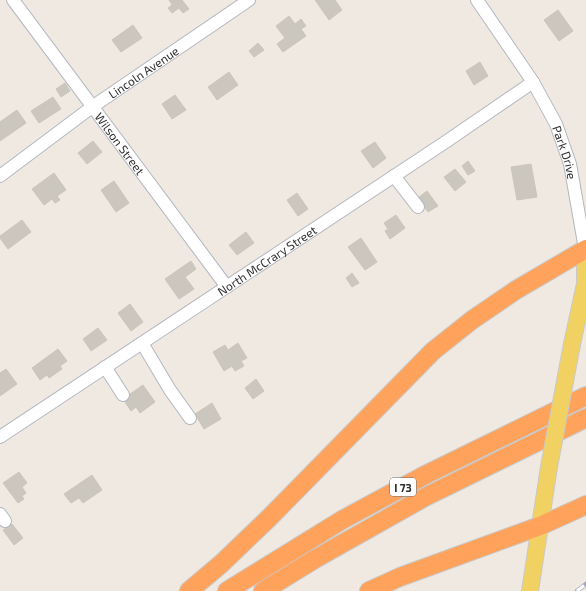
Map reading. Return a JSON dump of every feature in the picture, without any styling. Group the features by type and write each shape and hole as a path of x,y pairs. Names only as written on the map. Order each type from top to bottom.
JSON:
{"highway":[{"path":"190,591 221,564 270,516 433,351 472,320 516,290 586,249"},
{"name":"I 73","path":"227,591 342,520 425,475 586,396"},
{"name":"I 73","path":"263,591 315,559 425,497 586,418"},
{"path":"369,591 400,577 540,526 586,505"}],"main road":[{"name":"Park Drive","path":"530,591 549,467 585,284 586,249"}],"street":[{"name":"Wilson Street","path":"13,0 227,286"},
{"name":"Lincoln Avenue","path":"0,176 92,107 249,0"},
{"name":"Park Drive","path":"477,0 533,82 556,124 570,164 586,249"},
{"name":"North McCrary Street","path":"0,438 533,82"},
{"path":"394,176 418,207"},
{"path":"142,343 170,390 190,418"},
{"path":"105,367 123,395"}],"building":[{"path":"169,0 182,0 189,9 183,13 179,8 172,13 168,8 172,5"},
{"path":"315,0 335,0 342,10 329,20"},
{"path":"558,10 573,31 559,41 544,20"},
{"path":"289,16 295,24 301,19 306,26 301,29 306,36 283,52 277,44 285,38 276,26"},
{"path":"133,25 142,38 121,52 112,40"},
{"path":"258,43 264,50 254,57 249,51"},
{"path":"480,62 488,76 474,85 466,71"},
{"path":"229,72 238,85 217,100 208,87"},
{"path":"65,83 70,91 61,97 56,89"},
{"path":"175,95 186,110 172,119 162,104"},
{"path":"53,97 61,109 39,123 31,111"},
{"path":"17,110 26,123 0,141 0,122"},
{"path":"93,141 102,152 87,164 78,153"},
{"path":"375,142 386,158 373,168 361,151"},
{"path":"468,161 475,171 468,175 462,166"},
{"path":"531,164 537,197 517,200 511,167"},
{"path":"455,169 466,182 455,191 444,177"},
{"path":"54,173 66,190 57,196 60,200 55,203 52,199 44,205 32,189"},
{"path":"114,181 129,203 116,212 101,190"},
{"path":"427,191 438,206 428,212 418,198"},
{"path":"297,193 308,209 298,216 287,200"},
{"path":"396,215 405,228 390,239 385,231 388,229 384,223"},
{"path":"22,220 31,232 8,249 0,236"},
{"path":"246,232 254,243 237,255 229,245"},
{"path":"361,238 377,262 365,270 348,247"},
{"path":"191,261 196,269 185,277 194,289 179,299 165,279"},
{"path":"352,273 359,283 352,287 346,278"},
{"path":"130,304 143,322 131,331 118,313"},
{"path":"98,328 107,340 91,351 83,339"},
{"path":"238,343 247,358 241,361 244,366 235,371 232,366 224,371 213,352 225,345 228,350"},
{"path":"58,349 67,361 60,366 62,369 49,378 47,375 40,380 32,368"},
{"path":"6,369 17,384 0,396 0,373"},
{"path":"256,379 264,391 253,399 245,388"},
{"path":"143,385 155,402 140,413 136,407 131,411 123,399"},
{"path":"212,403 221,419 204,429 195,414"},
{"path":"19,472 27,483 22,487 26,493 22,496 24,499 18,503 3,483"},
{"path":"92,475 102,490 83,503 79,498 71,503 64,494"},
{"path":"12,524 23,538 14,545 3,530"}],"railway":[{"path":"577,591 586,584"}]}
